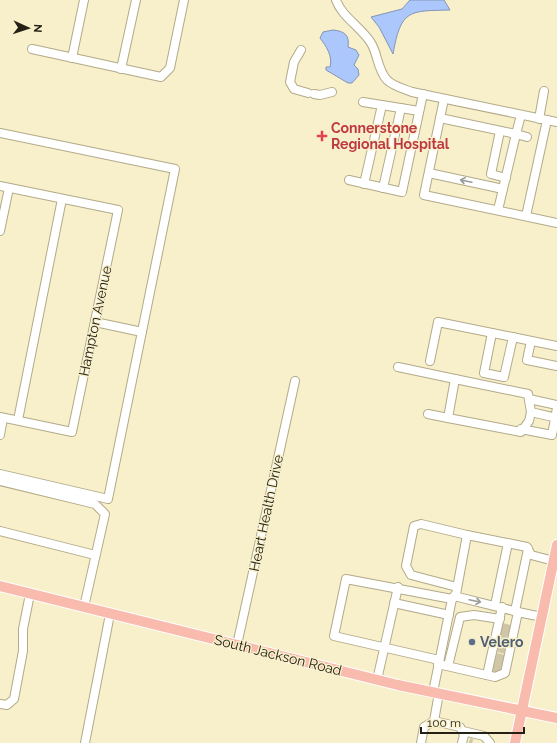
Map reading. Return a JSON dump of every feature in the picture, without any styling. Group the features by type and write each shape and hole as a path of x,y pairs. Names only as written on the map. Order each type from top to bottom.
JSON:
{"main road":[{"path":"515,743 557,544"},
{"name":"South Jackson Road","path":"0,586 377,680 557,718"}],"street":[{"path":"72,58 84,0"},
{"path":"121,69 136,0"},
{"path":"32,49 161,77 170,68 184,0"},
{"path":"336,0 340,9 363,31 372,45 378,65 387,80 399,87 444,99 557,122"},
{"path":"301,50 294,62 290,82 294,89 320,95 332,92"},
{"path":"526,216 543,119 544,91"},
{"path":"348,180 402,192 423,94"},
{"path":"444,99 424,194 557,222"},
{"path":"363,102 419,111"},
{"path":"364,184 382,105"},
{"path":"383,188 401,108"},
{"path":"498,210 520,115"},
{"path":"440,118 527,137"},
{"path":"500,131 491,174 506,178"},
{"path":"0,133 175,169 108,499 0,474"},
{"path":"429,173 503,189"},
{"path":"0,186 62,199 18,420 2,417 0,435"},
{"path":"0,231 9,188"},
{"name":"Hampton Avenue","path":"18,420 72,432 118,210 62,199"},
{"path":"95,322 142,332"},
{"path":"430,361 438,322 557,346"},
{"path":"492,333 484,373 504,377 512,337"},
{"path":"531,341 527,360 557,366"},
{"path":"398,367 528,394 531,412 529,421 521,432 428,414"},
{"path":"448,418 455,379"},
{"name":"Heart Health Drive","path":"237,645 295,381"},
{"path":"522,429 552,435 557,406 529,400"},
{"path":"531,412 556,418"},
{"path":"0,480 95,504 105,514 84,607"},
{"path":"457,587 411,575 406,566 414,526 420,524 508,543 528,549 531,555 554,561"},
{"path":"0,531 95,555"},
{"path":"434,721 439,662 453,598 457,587 467,534"},
{"path":"497,666 504,637 499,606 508,543"},
{"path":"497,666 504,637 516,611 528,549"},
{"path":"497,666 448,666 439,662 384,647 334,636 346,578 388,588 398,587 499,606 542,617"},
{"path":"430,594 433,581"},
{"path":"377,680 398,587"},
{"path":"0,704 8,705 14,699 23,651 23,629 30,594"},
{"path":"394,603 449,615"},
{"path":"85,743 110,614"},
{"path":"448,666 460,617 474,615 504,637"},
{"path":"421,743 424,727 434,721 460,727 463,731 465,742"},
{"path":"463,731 484,736 490,743"}],"water":[{"path":"410,0 444,0 450,10 416,12 409,16 400,28 393,54 379,27 371,17 402,9"},
{"path":"333,30 340,31 345,34 348,39 348,47 356,50 359,55 354,65 358,69 359,75 352,83 348,83 326,70 326,67 330,67 331,59 327,48 320,38 323,32"}],"tunnel":[{"path":"502,627 510,629"},
{"path":"501,633 508,635"},
{"path":"499,641 507,643"},
{"path":"498,648 505,650"},
{"path":"496,657 504,659"},
{"path":"494,664 502,666"},
{"path":"493,670 501,672"}],"place":[{"name":"Connerstone Regional Hospital","path":"322,136"},
{"name":"Velero","path":"472,642"}]}
